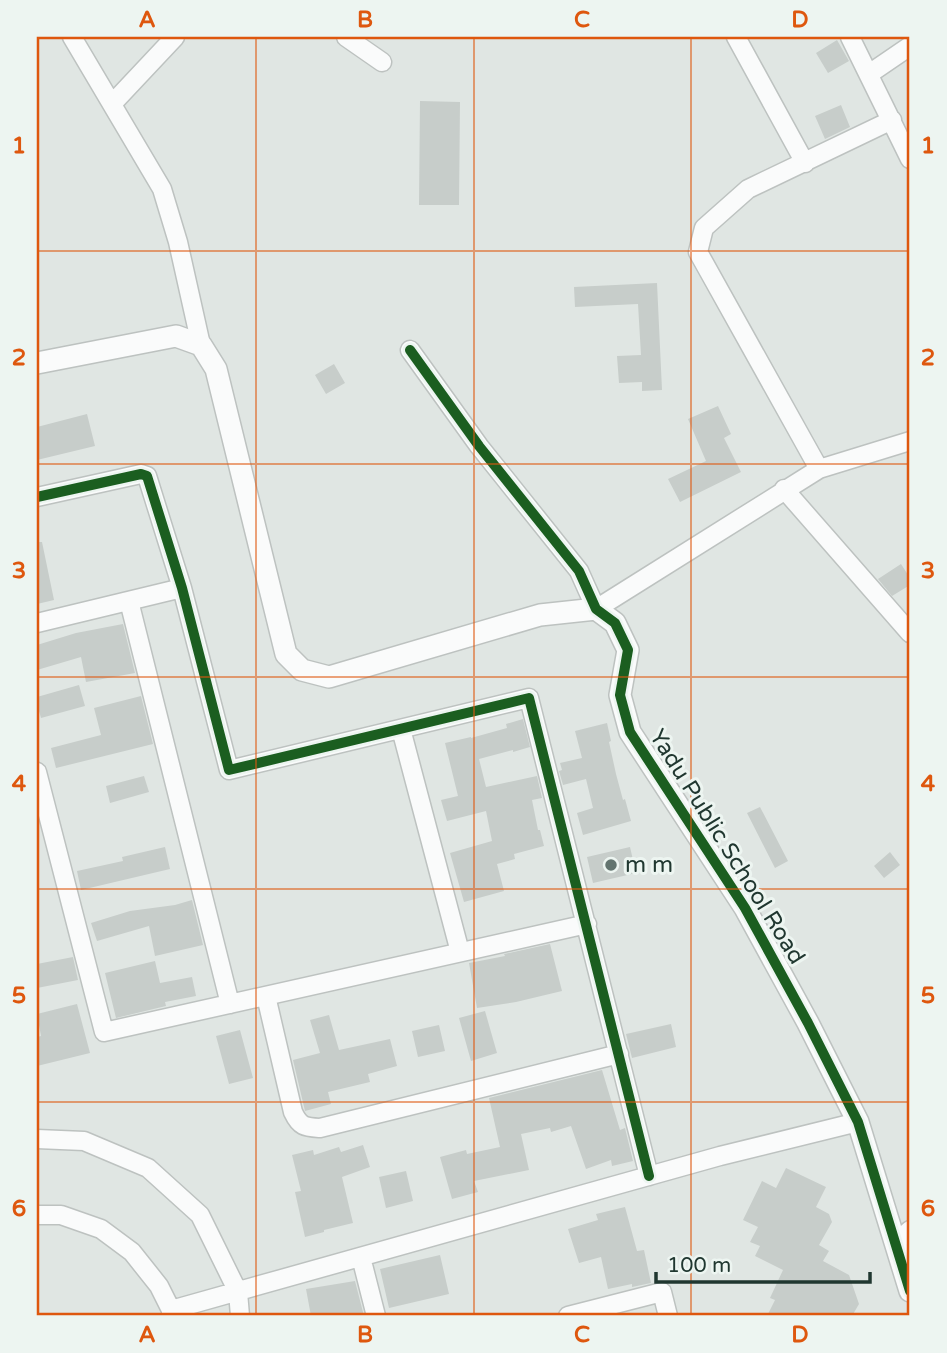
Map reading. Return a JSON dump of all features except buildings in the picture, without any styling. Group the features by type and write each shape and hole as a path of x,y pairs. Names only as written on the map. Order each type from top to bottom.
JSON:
{"street":[{"path":"72,37 162,189 178,242 201,345 216,369 286,654 302,670 329,677 540,615 596,609 819,469 910,441"},
{"path":"112,104 175,37"},
{"path":"346,37 382,62"},
{"path":"736,37 805,163"},
{"path":"850,37 910,159"},
{"path":"869,74 910,46"},
{"path":"819,469 698,252 704,228 748,189 892,120"},
{"path":"37,363 176,336 201,345"},
{"name":"Yadu Public School Road","path":"410,350 479,446 579,571 596,609 615,623 628,650 620,695 630,732 745,908 858,1122 903,1236 910,1291"},
{"path":"37,497 141,474 145,474 150,480 182,588 229,770 529,698 649,1176"},
{"path":"784,489 910,633"},
{"path":"37,623 182,588"},
{"path":"129,601 230,1004"},
{"path":"401,729 460,952"},
{"path":"37,772 104,1032 587,924"},
{"path":"266,996 293,1112 298,1122 307,1127 320,1128 619,1054"},
{"path":"37,1215 61,1215 101,1229 132,1252 159,1286 171,1313 720,1156 858,1122"},
{"path":"37,1139 84,1141 148,1168 200,1215 238,1292 240,1316"},
{"path":"361,1257 376,1316"},
{"path":"568,1316 663,1292 668,1316"}],"cycle path":[{"path":"410,350 479,446 579,571 596,609 615,623 628,650 620,695 630,732 745,908 858,1122 910,1291"},
{"path":"37,497 141,474 147,476 182,588 229,770 529,698 649,1176"}],"place":[{"name":"m m","path":"611,865"}]}
